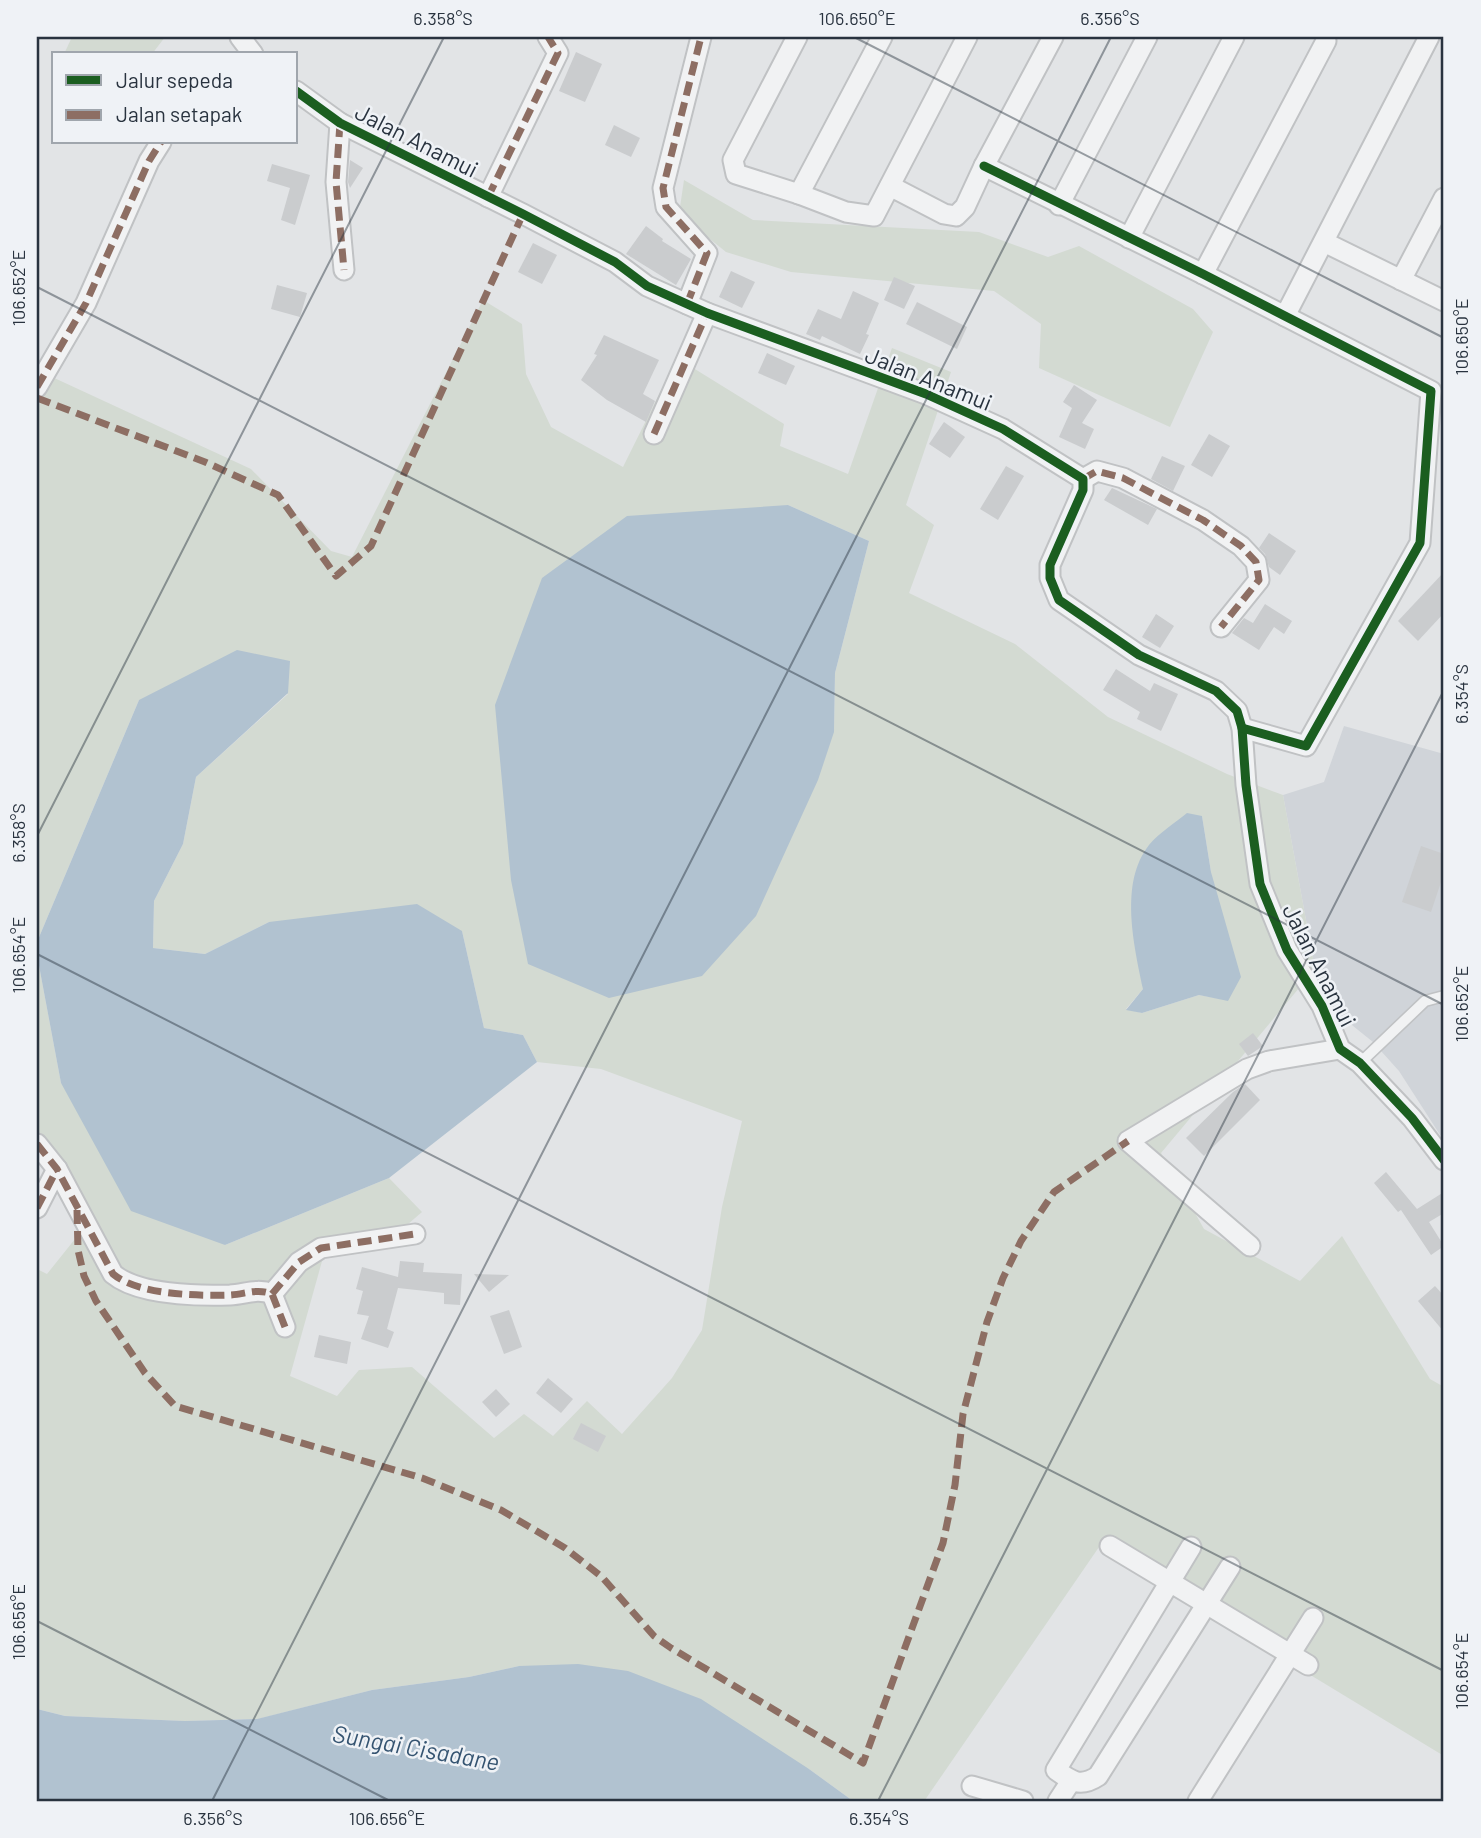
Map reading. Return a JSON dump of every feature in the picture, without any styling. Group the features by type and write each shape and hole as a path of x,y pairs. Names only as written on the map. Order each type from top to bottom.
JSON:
{"street":[{"path":"240,37 251,52"},
{"path":"488,197 558,53 548,37"},
{"path":"687,304 707,253 666,206 663,188 701,37"},
{"path":"797,37 733,160 736,174 846,212 874,216 967,37"},
{"path":"799,194 882,37"},
{"path":"890,186 944,214 956,216 964,207 1053,37"},
{"path":"1059,205 1147,37"},
{"path":"1129,238 1234,37"},
{"path":"1285,316 1429,37"},
{"path":"1203,274 1326,41"},
{"name":"Jalan Anamui","path":"298,92 340,123 615,262 647,286 707,313 926,394 1003,429 1083,479 1083,490 1050,565 1050,578 1059,600 1139,655 1216,691 1237,711 1260,884 1287,950 1322,1006 1340,1049 1360,1063 1412,1118 1444,1160"},
{"path":"340,123 336,182 344,270"},
{"path":"37,387 86,303 159,144"},
{"path":"984,166 1431,391 1420,543 1306,746 1241,728"},
{"path":"1401,280 1442,206"},
{"path":"1324,242 1444,301"},
{"path":"654,434 707,313"},
{"path":"1083,479 1097,471 1123,478 1203,520 1241,546 1256,562 1259,580 1221,627"},
{"path":"1250,1246 1128,1141 1247,1069 1269,1061 1340,1049"},
{"path":"37,1144 57,1169 113,1274 124,1284 173,1293 232,1295 261,1290 272,1294 285,1327"},
{"path":"37,1208 57,1169"},
{"path":"272,1294 299,1262 321,1248 415,1234"},
{"path":"1110,1546 1308,1665"},
{"path":"1191,1547 1056,1770 1071,1781 1087,1783 1098,1776 1230,1567"},
{"path":"1198,1801 1312,1618"},
{"path":"1058,1801 1071,1781"},
{"path":"972,1786 1023,1801"}],"lane":[{"path":"1360,1063 1424,1000 1444,996"}],"shaded area":[{"path":"72,37 165,37 154,52 65,52"},
{"path":"684,180 753,220 979,232 1048,257 1079,246 1193,309 1213,332 1170,427 1039,368 1041,324 994,291 791,272 726,252 679,214"},
{"path":"483,300 522,324 526,374 551,427 623,467 677,358 784,424 780,446 848,474 892,348 951,372 906,505 934,525 909,593 1015,644 1108,717 1227,774 1283,795 1315,969 1161,1153 1204,1229 1300,1281 1342,1236 1430,1379 1444,1387 1444,1756 1099,1547 925,1800 928,1801 853,1801 809,1769 519,1666 469,1677 372,1690 258,1719 185,1721 65,1716 37,1709 37,1269 47,1274 83,1229 37,1146 37,955 61,1083 225,1245 389,1178 422,1212 385,1244 324,1254 290,1376 337,1396 359,1370 412,1367 494,1438 524,1414 553,1436 587,1401 622,1434 672,1378 702,1330 722,1207 742,1121 601,1069 537,1062 523,1035 484,1028 462,931 269,922 205,954 153,948 154,901 183,844 196,777 288,694 139,700 37,942 37,370 251,469 331,551 352,557","holes":["788,505 869,541 835,673 834,731","1202,816 1227,1000 1199,995 1142,1013 1126,1009 1143,989"]},
{"path":"1344,726 1444,754 1444,1141 1399,1071 1373,1042 1332,1009 1315,969 1283,795 1324,782"}],"water":[{"path":"788,505 869,541 835,673 834,732 818,780 756,916 702,976 609,998 528,964 511,880 495,705 542,578 627,516"},
{"path":"237,650 290,661 288,693 196,777 183,844 154,901 153,948 205,954 269,922 417,904 462,931 484,1028 523,1035 537,1062 389,1178 225,1245 131,1211 61,1083 37,955 37,942 139,700"},
{"path":"1187,813 1202,816 1211,872 1241,977 1228,1001 1199,995 1142,1013 1126,1010 1143,989 1131,915 1134,877 1149,845"},
{"name":"Sungai Cisadane","path":"578,1664 628,1671 701,1699 853,1801 37,1801 37,1709 65,1716 185,1721 257,1719 372,1690 469,1677 519,1666"}],"building":[{"path":"576,52 602,64 585,102 559,91"},
{"path":"614,125 640,138 631,157 605,145"},
{"path":"350,160 363,168 350,188 348,182"},
{"path":"272,164 310,175 295,225 281,220 290,188 267,181"},
{"path":"646,226 663,239 662,241 691,259 676,285 626,254"},
{"path":"533,243 557,255 542,284 518,272"},
{"path":"731,271 755,282 742,308 719,297"},
{"path":"894,277 915,286 904,309 884,300"},
{"path":"277,285 307,293 300,317 271,309"},
{"path":"853,291 879,303 860,354 822,336 820,340 806,334 818,309 841,319"},
{"path":"917,302 967,327 957,349 906,324"},
{"path":"604,335 659,360 643,394 655,401 646,422 607,400 581,380 597,355 594,354"},
{"path":"767,353 795,366 786,385 758,373"},
{"path":"1074,385 1097,400 1082,423 1094,429 1085,449 1059,437 1072,408 1063,402"},
{"path":"944,422 965,437 950,458 929,444"},
{"path":"1209,434 1230,446 1212,477 1191,465"},
{"path":"1162,456 1185,466 1173,491 1151,479"},
{"path":"1006,466 1024,476 998,520 980,509"},
{"path":"1112,488 1157,509 1148,525 1104,500"},
{"path":"1269,533 1296,551 1280,575 1269,567 1265,554 1259,548"},
{"path":"1444,572 1444,613 1418,641 1398,621"},
{"path":"1265,604 1292,621 1284,634 1274,627 1259,650 1232,633 1244,618 1253,623"},
{"path":"1156,614 1174,626 1160,648 1142,637"},
{"path":"1116,669 1150,691 1154,683 1178,694 1161,731 1137,719 1140,712 1103,690"},
{"path":"1421,846 1444,854 1444,873 1431,912 1402,902"},
{"path":"1253,1033 1263,1046 1248,1056 1239,1044"},
{"path":"1245,1084 1260,1100 1204,1156 1186,1138 1233,1092"},
{"path":"1386,1172 1417,1209 1444,1192 1444,1213 1429,1222 1444,1246 1431,1255 1401,1210 1398,1212 1374,1183"},
{"path":"400,1261 424,1263 423,1272 462,1274 460,1305 444,1304 444,1293 398,1288 387,1329 394,1332 388,1348 361,1339 369,1316 357,1314 363,1291 356,1289 362,1267 398,1277"},
{"path":"474,1274 509,1275 489,1292"},
{"path":"1435,1286 1444,1296 1444,1332 1418,1301"},
{"path":"509,1310 522,1347 504,1354 490,1316"},
{"path":"319,1335 351,1342 347,1364 314,1357"},
{"path":"548,1378 573,1399 561,1413 536,1393"},
{"path":"496,1389 510,1404 496,1417 482,1402"},
{"path":"581,1423 606,1436 598,1452 573,1439"}],"marked path":[{"path":"488,197 558,53 548,37"},
{"path":"687,304 707,253 666,207 663,188 701,37"},
{"path":"340,123 336,182 344,270"},
{"path":"37,387 86,303 149,161 160,144"},
{"path":"37,398 205,462 278,495 336,576 371,546 523,214"},
{"path":"654,434 707,313"},
{"path":"1083,479 1097,471 1123,478 1203,520 1241,546 1256,562 1259,580 1221,627"},
{"path":"77,1210 78,1250 84,1276 96,1301 145,1373 175,1406 422,1478 501,1510 565,1548 602,1577 654,1636 671,1648 863,1763 943,1543 955,1485 963,1414 987,1322 1003,1278 1021,1241 1054,1192 1128,1141"},
{"path":"37,1144 57,1169 113,1274 137,1286 168,1293 230,1295 267,1292 272,1294 285,1327"},
{"path":"37,1208 57,1169"},
{"path":"272,1294 299,1262 321,1248 415,1234"}],"cycle path":[{"path":"298,92 340,123 615,262 647,286 707,313 926,394 1003,429 1083,479 1083,490 1050,565 1050,578 1059,600 1139,655 1216,691 1237,711 1242,728 1246,785 1260,884 1287,950 1322,1006 1340,1049 1360,1063 1412,1118 1444,1160"},
{"path":"984,166 1431,391 1420,543 1306,746 1242,728"}]}
